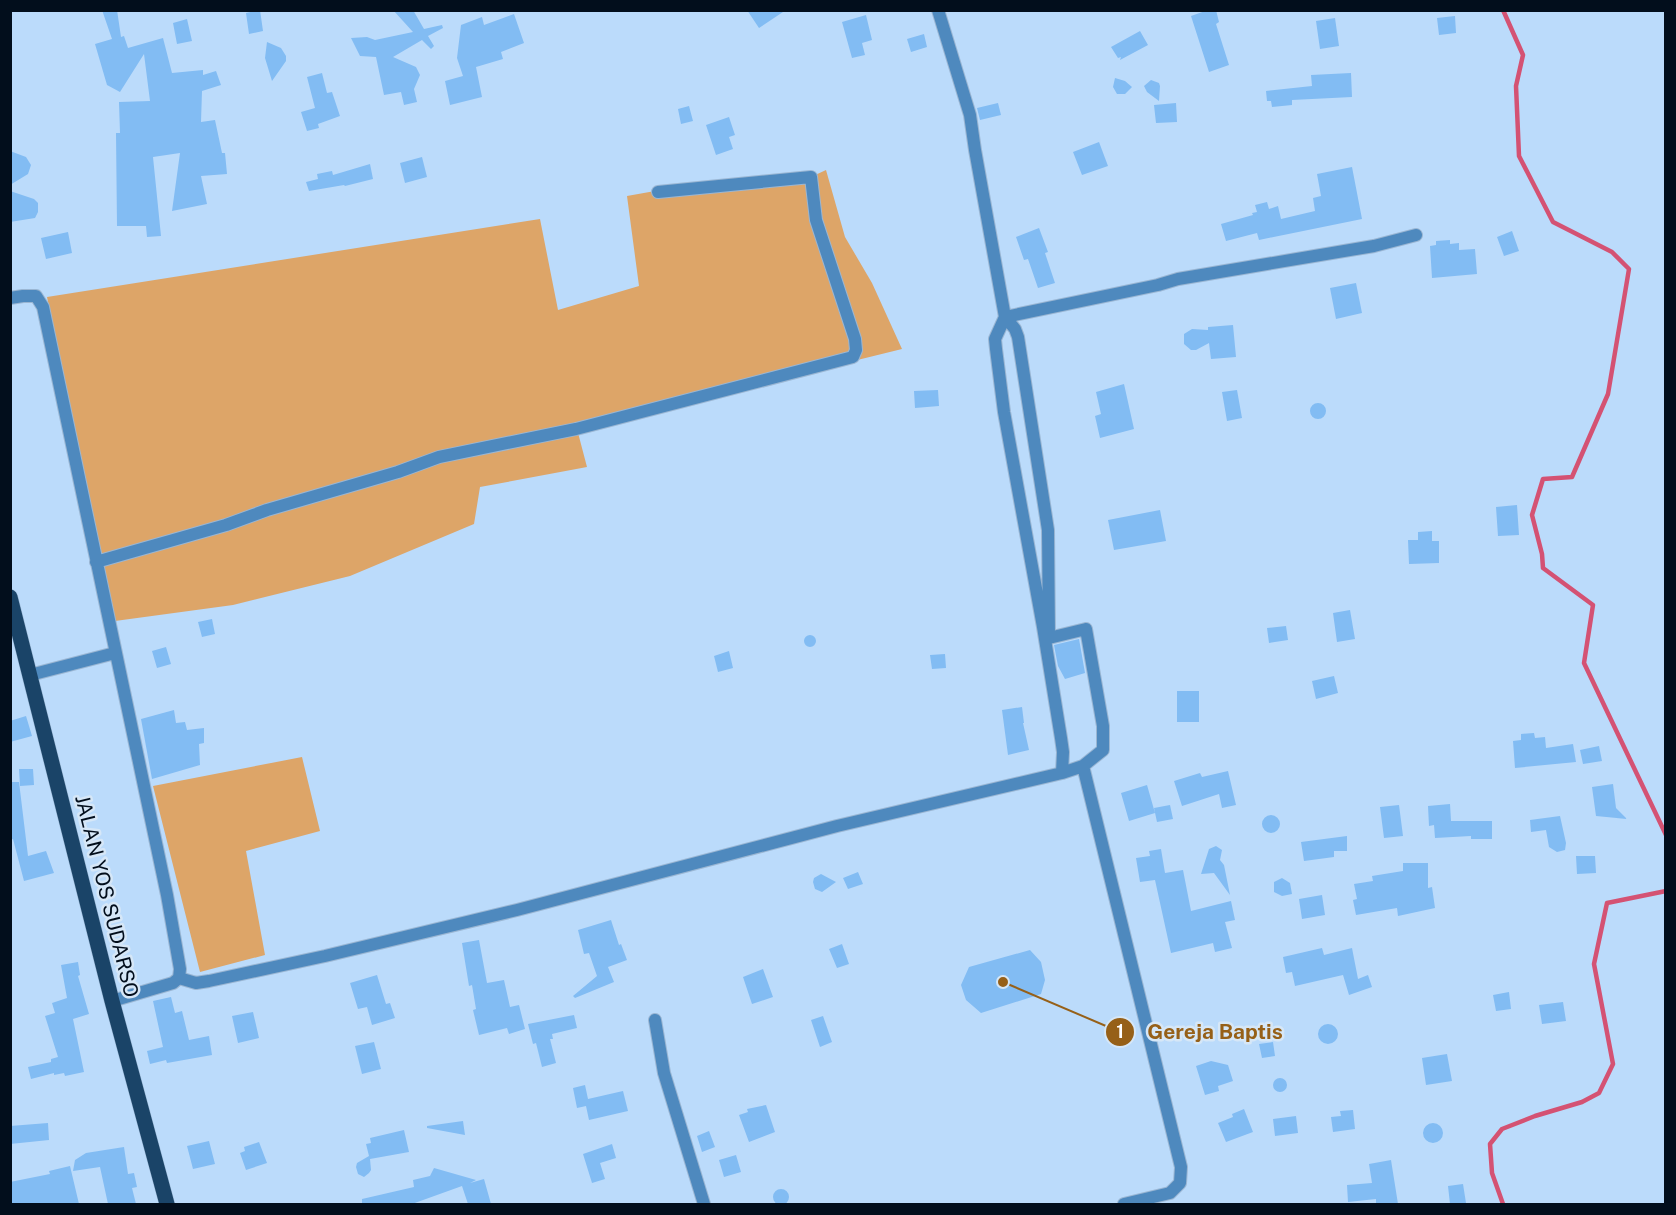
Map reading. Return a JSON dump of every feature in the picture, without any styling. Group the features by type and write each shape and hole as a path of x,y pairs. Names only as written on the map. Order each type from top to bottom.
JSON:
{"main road":[{"name":"JALAN YOS SUDARSO","path":"11,603 112,1001 167,1204"}],"street":[{"path":"179,978 196,983 209,981 517,910 837,826 1062,773 1083,766 1103,750 1103,726 1086,629 1049,638 1048,530 1018,337 1015,329 1005,317 970,115 938,10"},
{"path":"96,562 226,525 267,510 398,472 439,457 576,429 853,357 856,350 855,339 816,220 811,177 658,192"},
{"path":"1062,773 1063,752 1047,649 1004,412 995,339 1005,317 1146,288 1178,279 1374,246 1416,235"},
{"path":"10,298 36,296 43,307 175,934 180,969 179,978 173,984 112,1001"},
{"path":"30,675 115,653"},
{"path":"1083,766 1181,1167 1180,1183 1165,1200 1124,1204"},
{"path":"655,1020 664,1073 704,1204"}],"shaded area":[{"path":"826,170 845,237 872,283 902,349 577,429 587,467 480,487 474,524 350,576 233,605 115,621 47,297 540,219 558,310 639,286 627,196 655,191 811,177"},
{"path":"302,757 320,831 246,851 265,955 200,972 153,786"}],"building":[{"path":"102,10 117,10 121,37 124,36 128,48 163,38 172,73 203,70 203,75 216,71 221,85 202,91 201,122 215,120 222,153 225,153 227,174 201,176 207,204 172,211 180,153 153,157 161,236 147,237 146,226 117,226 116,133 120,133 119,102 150,101 144,54 120,92 107,85 95,44 112,39"},
{"path":"260,10 263,31 249,34 246,13"},
{"path":"393,10 413,10 424,29 442,25 443,28 428,36 434,46 431,49 422,40 393,57 416,67 420,75 414,89 417,102 404,105 401,92 384,95 376,57 360,56 351,38 367,37 375,40 413,32"},
{"path":"747,10 786,10 759,28"},
{"path":"1208,10 1216,10 1219,22 1216,24 1229,65 1209,72 1191,16"},
{"path":"514,14 524,43 501,52 503,59 476,67 482,97 450,105 445,81 463,76 457,58 461,25 482,17 484,25"},
{"path":"866,15 872,40 862,43 865,55 852,58 842,22"},
{"path":"1455,16 1456,33 1439,35 1437,18"},
{"path":"1335,18 1339,46 1320,49 1316,21"},
{"path":"187,19 192,41 177,44 173,23"},
{"path":"1140,31 1148,45 1120,60 1121,57 1118,58 1111,47"},
{"path":"924,34 927,47 911,52 907,39"},
{"path":"267,42 281,48 286,56 286,61 272,81 265,58"},
{"path":"322,73 327,93 332,92 340,116 318,124 319,128 307,131 301,112 315,108 307,77"},
{"path":"1351,73 1352,97 1292,100 1292,105 1272,107 1271,101 1267,101 1266,91 1312,86 1311,75"},
{"path":"1115,78 1125,81 1132,87 1125,94 1117,94 1113,87"},
{"path":"1151,80 1159,83 1159,101 1147,92 1144,86"},
{"path":"998,103 1001,115 980,120 977,108"},
{"path":"1176,103 1177,122 1156,123 1154,105"},
{"path":"689,106 693,121 681,124 678,109"},
{"path":"729,117 735,135 729,137 733,149 716,155 706,125"},
{"path":"1099,142 1108,166 1082,175 1073,152"},
{"path":"10,151 26,157 31,165 28,174 10,185"},
{"path":"422,157 427,177 405,183 400,163"},
{"path":"370,164 373,179 309,191 306,182 318,179 317,174 332,171 333,175"},
{"path":"1352,167 1362,219 1259,240 1257,233 1226,241 1221,224 1253,215 1252,213 1257,212 1255,205 1267,202 1269,209 1278,206 1281,219 1315,211 1313,198 1321,196 1317,174"},
{"path":"10,191 34,199 38,203 35,218 10,222"},
{"path":"1039,228 1048,252 1045,253 1055,283 1038,288 1028,259 1024,260 1016,237"},
{"path":"1512,231 1519,251 1504,256 1497,237"},
{"path":"68,232 72,253 46,259 41,238"},
{"path":"1450,240 1450,244 1459,243 1459,250 1475,249 1477,274 1432,278 1430,246 1436,245 1436,241"},
{"path":"1356,283 1362,313 1336,319 1330,288"},
{"path":"1233,325 1236,357 1211,359 1209,343 1196,350 1191,350 1184,344 1184,334 1192,329 1208,330 1208,327"},
{"path":"1124,384 1134,429 1100,438 1095,416 1101,414 1096,392"},
{"path":"938,390 939,406 915,408 914,391"},
{"path":"1237,390 1242,418 1227,421 1222,392"},
{"path":"1315,403 1321,403 1326,411 1324,417 1315,419 1310,414 1310,408"},
{"path":"1517,505 1519,535 1498,536 1496,507"},
{"path":"1160,510 1166,541 1114,550 1108,520"},
{"path":"1432,531 1432,541 1439,541 1439,563 1409,564 1408,540 1418,540 1418,532"},
{"path":"1350,610 1355,639 1337,642 1333,613"},
{"path":"212,619 215,634 202,637 198,622"},
{"path":"1286,626 1288,640 1269,643 1267,628"},
{"path":"812,635 816,641 812,647 808,647 804,639"},
{"path":"1079,639 1085,673 1065,679 1058,666 1054,645"},
{"path":"166,647 171,664 157,668 152,651"},
{"path":"729,651 733,668 718,672 714,656"},
{"path":"945,654 946,668 932,669 930,655"},
{"path":"1334,676 1338,693 1316,699 1312,681"},
{"path":"1177,691 1199,691 1199,722 1177,722"},
{"path":"1022,707 1029,750 1008,755 1002,710"},
{"path":"174,710 176,723 185,722 187,730 204,728 204,743 199,744 200,765 152,779 141,719"},
{"path":"26,716 32,736 10,742 10,721"},
{"path":"1534,733 1535,738 1545,737 1546,748 1573,744 1576,762 1515,768 1513,741 1521,740 1521,734"},
{"path":"1599,746 1602,761 1583,764 1580,750"},
{"path":"19,769 33,769 34,785 20,786"},
{"path":"1228,771 1236,805 1222,808 1219,794 1182,806 1174,781 1200,773 1202,777"},
{"path":"10,782 19,782 28,856 46,851 54,873 24,881 13,839 10,840"},
{"path":"1613,784 1616,808 1627,819 1596,816 1592,787"},
{"path":"1147,785 1155,813 1129,821 1121,793"},
{"path":"1450,804 1451,821 1492,821 1492,839 1471,839 1471,836 1435,838 1434,825 1429,826 1428,806"},
{"path":"1170,805 1173,819 1157,822 1154,808"},
{"path":"1399,805 1403,836 1384,838 1380,807"},
{"path":"1271,815 1277,818 1280,824 1277,830 1271,833 1265,830 1262,824 1265,818"},
{"path":"1560,816 1566,843 1565,850 1557,852 1549,847 1546,830 1531,832 1530,820"},
{"path":"1347,836 1347,851 1334,851 1334,857 1304,861 1301,842"},
{"path":"1216,846 1222,850 1220,860 1224,865 1230,895 1214,873 1201,874 1209,849"},
{"path":"1161,849 1165,873 1183,870 1191,911 1231,901 1235,920 1225,922 1232,948 1215,952 1213,943 1171,953 1155,880 1140,882 1136,858 1150,856 1149,851"},
{"path":"1576,856 1595,856 1596,873 1577,874"},
{"path":"1403,863 1428,863 1428,888 1432,887 1435,908 1398,916 1397,908 1356,915 1353,900 1357,899 1354,884 1373,881 1372,876 1403,871"},
{"path":"858,872 863,884 848,889 843,878"},
{"path":"821,874 836,882 822,892 815,889 813,882 814,878"},
{"path":"1282,878 1290,883 1292,894 1282,896 1274,892 1274,882"},
{"path":"1322,895 1325,915 1302,919 1299,899"},
{"path":"611,920 619,945 621,944 627,960 608,967 614,982 575,998 573,996 597,976 589,953 584,954 578,930"},
{"path":"479,940 487,983 504,980 510,1007 519,1005 525,1029 509,1034 507,1028 479,1035 473,1010 476,1009 472,985 469,986 462,943"},
{"path":"842,944 849,964 837,968 829,949"},
{"path":"1322,948 1324,955 1352,948 1358,979 1368,975 1372,987 1349,995 1343,975 1295,986 1292,972 1286,973 1283,957"},
{"path":"1030,950 1041,962 1045,980 1041,994 981,1013 966,1000 961,985 969,967"},
{"path":"78,962 80,975 78,976 89,1014 73,1019 84,1072 65,1076 64,1073 54,1075 54,1073 31,1079 28,1067 51,1062 51,1059 58,1057 45,1016 55,1013 52,1003 67,998 61,965"},
{"path":"763,969 773,997 752,1004 743,977"},
{"path":"377,975 386,1004 390,1003 395,1018 372,1025 367,1007 358,1009 350,983"},
{"path":"1509,992 1511,1009 1496,1011 1493,995"},
{"path":"171,997 175,1013 182,1011 189,1040 209,1036 212,1055 150,1064 147,1051 163,1047 153,1001"},
{"path":"1563,1002 1566,1021 1542,1024 1539,1005"},
{"path":"253,1012 259,1038 238,1043 232,1016"},
{"path":"574,1015 577,1028 552,1034 553,1039 550,1039 556,1063 542,1067 528,1024"},
{"path":"823,1016 832,1042 820,1047 811,1020"},
{"path":"1328,1024 1335,1027 1338,1034 1335,1041 1328,1044 1321,1041 1318,1034 1321,1027"},
{"path":"374,1042 381,1069 362,1074 355,1046"},
{"path":"1273,1042 1275,1056 1262,1058 1259,1044"},
{"path":"1447,1054 1452,1081 1426,1085 1422,1058"},
{"path":"1211,1061 1228,1065 1233,1081 1218,1086 1219,1091 1205,1095 1196,1066"},
{"path":"1277,1078 1283,1078 1287,1085 1283,1092 1277,1092 1273,1088 1273,1082"},
{"path":"585,1085 588,1099 623,1091 628,1111 589,1120 586,1106 577,1108 573,1088"},
{"path":"766,1105 775,1132 749,1142 739,1115 748,1112 747,1109"},
{"path":"1244,1109 1253,1132 1226,1142 1218,1123 1233,1117 1232,1114"},
{"path":"1353,1110 1355,1129 1333,1132 1331,1117 1341,1116 1340,1111"},
{"path":"1296,1116 1298,1133 1275,1136 1273,1119"},
{"path":"463,1121 465,1135 427,1128 427,1126"},
{"path":"48,1123 49,1140 10,1144 10,1126"},
{"path":"1433,1123 1440,1126 1443,1133 1440,1140 1433,1143 1426,1140 1423,1133 1426,1126"},
{"path":"404,1130 409,1152 370,1159 369,1173 364,1177 358,1174 357,1163 369,1156 366,1144 371,1143 370,1138"},
{"path":"709,1131 715,1147 702,1152 697,1136"},
{"path":"209,1141 215,1164 193,1169 187,1146"},
{"path":"259,1142 267,1163 246,1170 240,1153 245,1151 244,1147"},
{"path":"612,1144 616,1158 600,1163 605,1179 592,1183 583,1154"},
{"path":"124,1147 128,1174 134,1173 137,1187 132,1188 136,1204 108,1204 100,1167 73,1171 75,1160 86,1153"},
{"path":"736,1155 741,1172 724,1177 719,1160"},
{"path":"1391,1160 1398,1204 1376,1204 1376,1199 1348,1202 1347,1185 1372,1183 1369,1164"},
{"path":"70,1166 79,1204 10,1204 10,1182 50,1174 49,1171"},
{"path":"434,1168 476,1180 470,1183 484,1179 491,1204 468,1204 462,1186 412,1204 362,1204 362,1199 414,1187 413,1180 430,1176"},
{"path":"1463,1184 1466,1203 1450,1204 1448,1186"},
{"path":"781,1189 789,1197 781,1205 773,1197"}],"waterway":[{"path":"1503,10 1523,55 1516,86 1519,156 1553,222 1612,252 1629,269 1608,394 1572,477 1543,479 1532,515 1542,554 1543,568 1593,605 1584,663 1666,835"},
{"path":"1503,1204 1492,1173 1490,1144 1502,1129 1582,1102 1599,1093 1613,1064 1594,964 1607,903 1666,891"}],"place":[{"name":"Gereja Baptis","path":"1003,982"}]}
